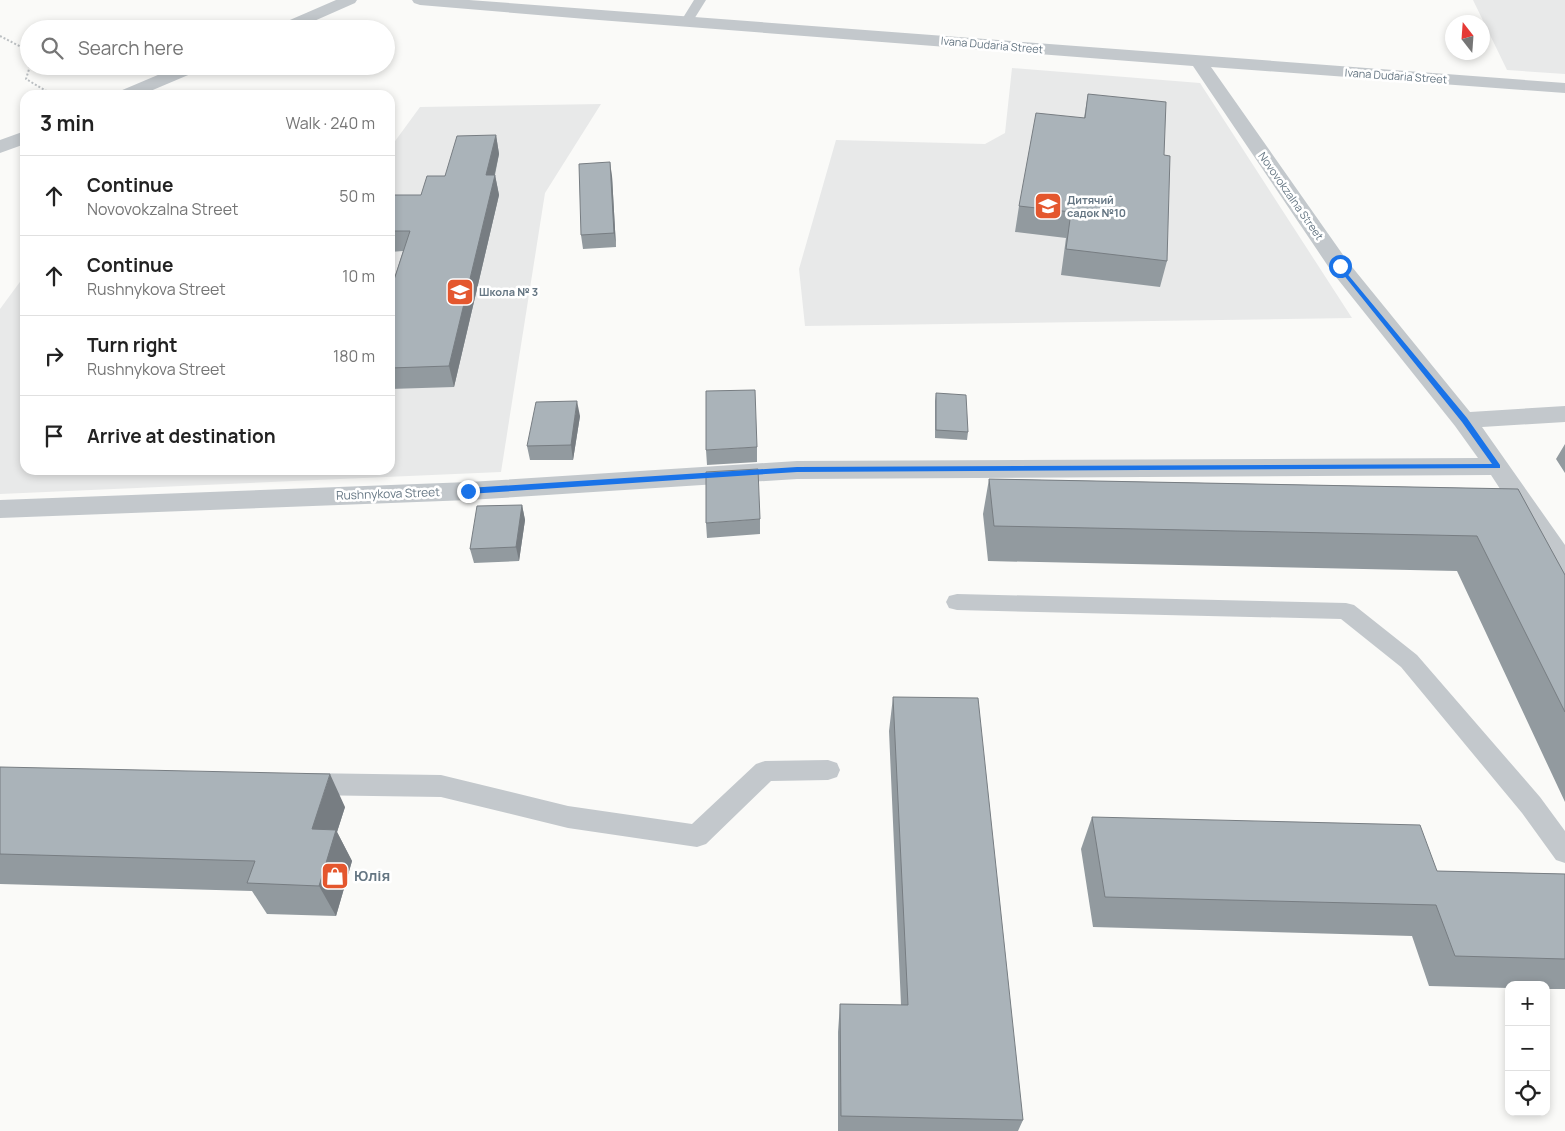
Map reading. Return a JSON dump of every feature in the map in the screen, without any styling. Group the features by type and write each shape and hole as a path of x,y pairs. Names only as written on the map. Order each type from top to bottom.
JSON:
{"street":[{"path":"303,20 349,0"},
{"name":"Ivana Dudaria Street","path":"420,0 496,4 1199,62 1565,88"},
{"name":"Novovokzalna Street","path":"1199,62 1340,266 1464,420"},
{"path":"138,90 173,75"},
{"path":"0,147 20,139"},
{"path":"1464,420 1565,414"},
{"path":"1464,420 1498,466 1565,566"},
{"name":"Rushnykova Street","path":"0,509 468,491 797,470 1498,466"}],"lane":[{"path":"687,21 700,0"},
{"path":"957,602 1346,611 1408,661 1531,805 1565,852"},
{"path":"284,784 441,786 568,817 697,836 765,771 828,770"}],"path":[{"path":"0,36 20,46"},
{"path":"27,75 26,79 45,90"}],"shaded area":[{"path":"1473,0 1565,0 1565,74 1507,70 1490,35 1490,15 1480,15"},
{"name":"Дитячий садок №10","path":"1012,68 1200,83 1352,318 805,326 799,269 836,140 985,144 1005,133"},
{"name":"Школа № 3","path":"601,104 545,193 501,472 0,494 0,309 20,282 20,475 395,475 395,141 420,107"}],"building":[{"path":"1088,94 1166,102 1164,155 1170,156 1167,261 1066,249 1071,212 1019,206 1036,113 1085,118"},
{"path":"496,135 486,175 495,175 449,366 395,368 395,277 410,231 395,231 395,195 421,195 427,176 445,176 457,136"},
{"path":"610,162 614,233 581,235 579,164"},
{"path":"755,390 757,447 706,450 706,391"},
{"path":"936,393 966,395 968,432 936,430"},
{"path":"577,401 571,445 527,446 536,402"},
{"path":"758,469 760,519 706,523 706,472"},
{"path":"989,479 1518,489 1565,575 1565,712 1477,536 994,526"},
{"path":"522,505 516,547 470,549 477,506"},
{"path":"893,697 978,698 1023,1120 841,1116 840,1004 908,1005"},
{"path":"0,767 330,774 312,829 336,830 319,886 247,883 255,861 0,854"},
{"path":"1092,817 1420,825 1437,871 1565,874 1565,959 1455,956 1436,905 1105,897"}],"place":[{"name":"Дитячий садок №10","path":"1048,206"},
{"name":"Школа № 3","path":"460,292"},
{"name":"Юлія","path":"335,876"}],"route":[{"path":"468,491 797,470 1498,466 1464,420 1340,266"}]}
